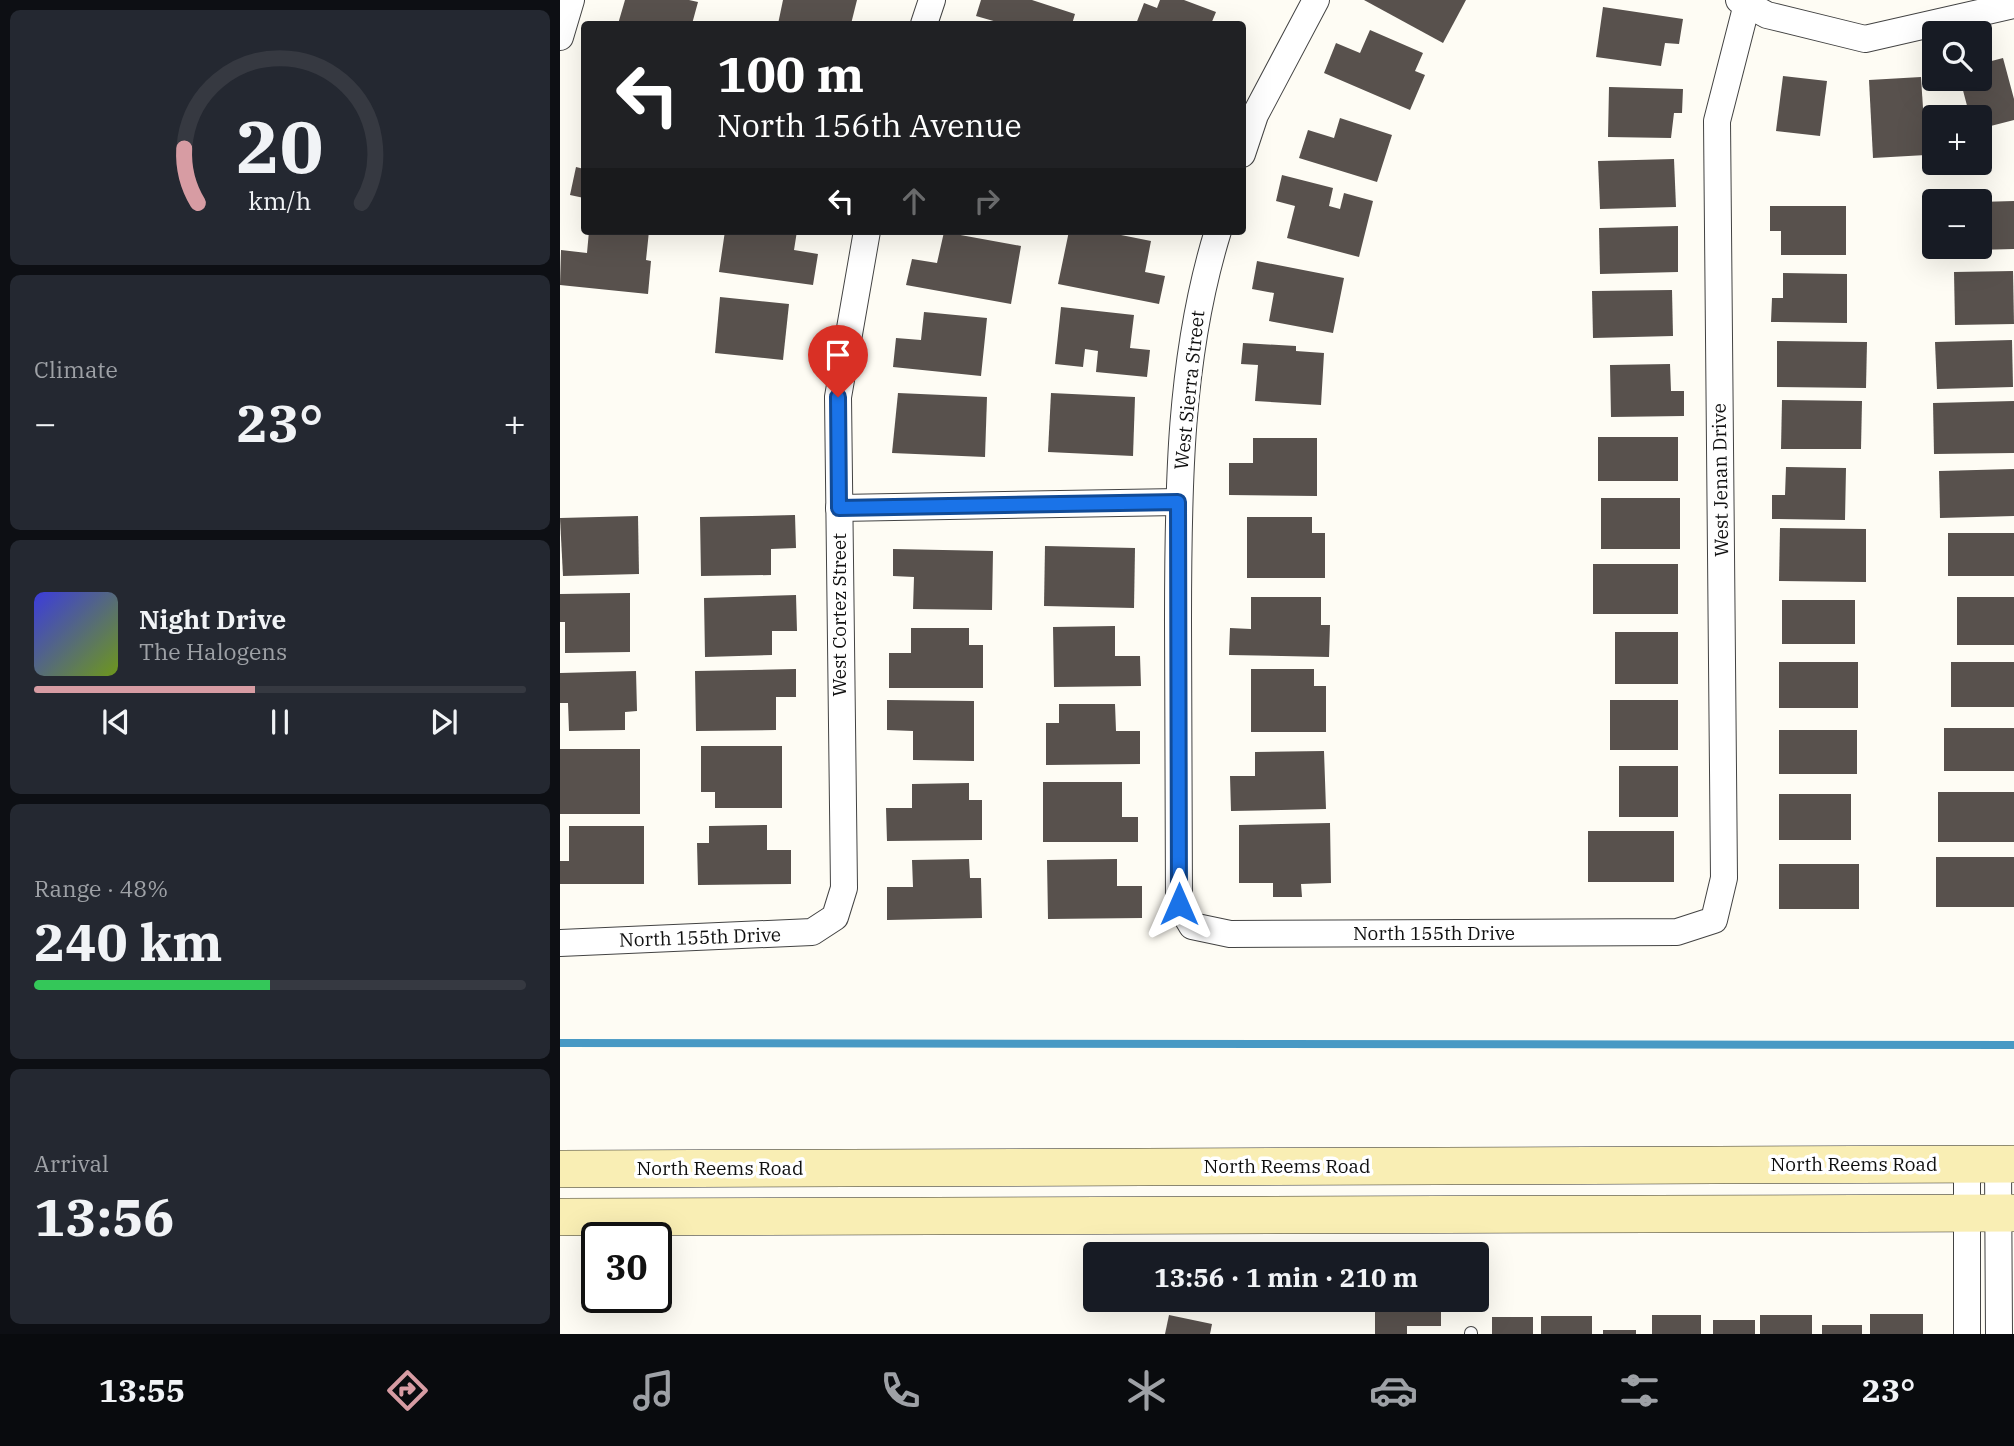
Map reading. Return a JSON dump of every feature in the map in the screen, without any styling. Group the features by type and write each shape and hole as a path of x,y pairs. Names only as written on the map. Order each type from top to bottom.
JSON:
{"main road":[{"name":"North Reems Road","path":"560,1169 1993,1164"},
{"path":"560,1217 1993,1213"}],"street":[{"path":"560,37 571,0"},
{"path":"925,21 932,0"},
{"path":"1246,141 1255,115 1316,0"},
{"path":"1743,2 1767,15 1865,39 2014,5"},
{"name":"West Jenan Drive","path":"1677,932 1714,920 1724,878 1717,121 1743,2"},
{"name":"West Cortez Street","path":"835,917 844,888 838,397 866,235"},
{"name":"West Sierra Street","path":"1192,926 1179,904 1178,502 1186,393 1201,286 1217,235"},
{"path":"839,508 1178,502"},
{"name":"North 155th Drive","path":"560,943 812,932 835,917"},
{"name":"North 155th Drive","path":"1192,926 1230,934 1677,932"},
{"path":"1993,1164 1999,1334"},
{"path":"1967,1334 1993,1213"}],"building":[{"path":"625,0 698,2 693,21 619,21"},
{"path":"783,0 857,0 852,21 779,21"},
{"path":"981,0 1032,0 1075,14 1073,21 994,21 976,16"},
{"path":"1160,0 1184,0 1216,12 1212,21 1137,21 1144,3 1157,8"},
{"path":"1364,0 1466,0 1443,43"},
{"path":"1603,7 1683,19 1679,44 1665,43 1661,66 1596,57"},
{"path":"1370,30 1423,53 1415,71 1425,75 1410,110 1324,73 1336,43 1360,53"},
{"path":"2003,58 2014,99 2014,120 1992,126 1992,105 1967,105 1963,91 1992,91 1992,61"},
{"path":"1783,76 1827,81 1820,136 1776,131"},
{"path":"1921,77 1922,155 1873,158 1869,80"},
{"path":"1609,87 1683,89 1682,113 1674,113 1671,138 1608,137"},
{"path":"1340,118 1392,135 1377,182 1299,158 1308,130 1334,138"},
{"path":"1674,159 1676,207 1600,209 1598,161"},
{"path":"576,167 581,168 581,197 570,195"},
{"path":"1282,175 1333,188 1329,206 1340,209 1344,193 1373,201 1359,257 1287,238 1295,206 1276,201"},
{"path":"2014,201 2014,249 1992,250 1992,202"},
{"path":"1770,206 1846,206 1846,255 1781,255 1781,231 1770,231"},
{"path":"1678,226 1678,272 1600,274 1599,228"},
{"path":"589,235 649,235 646,260 651,261 648,294 560,285 561,250 587,253"},
{"path":"724,235 796,235 794,250 818,254 813,285 719,272"},
{"path":"943,235 960,235 1021,246 1011,304 906,285 912,259 937,263"},
{"path":"1068,235 1121,235 1151,241 1145,272 1165,276 1159,304 1058,284"},
{"path":"1257,261 1344,278 1333,333 1269,321 1274,293 1252,289"},
{"path":"2013,271 2014,324 1955,325 1954,272"},
{"path":"1783,273 1847,274 1847,323 1771,322 1772,298 1783,298"},
{"path":"1672,290 1673,336 1593,338 1592,291"},
{"path":"720,297 789,304 783,360 715,353"},
{"path":"1061,307 1134,315 1130,348 1150,350 1147,377 1096,372 1098,351 1085,349 1083,367 1055,364"},
{"path":"924,312 987,318 981,376 893,367 896,338 921,340"},
{"path":"2012,340 2013,387 1937,389 1935,342"},
{"path":"1777,341 1867,342 1866,388 1777,387"},
{"path":"1243,343 1296,346 1296,351 1324,353 1321,405 1255,401 1258,365 1241,364"},
{"path":"1670,364 1671,391 1684,391 1684,416 1611,417 1610,365"},
{"path":"898,393 987,397 985,457 892,453"},
{"path":"1051,393 1135,397 1133,456 1048,452"},
{"path":"1782,400 1862,401 1861,449 1781,449"},
{"path":"2014,401 2014,453 1934,454 1933,403"},
{"path":"1598,437 1678,437 1678,481 1598,481"},
{"path":"1253,438 1317,438 1317,496 1229,495 1229,463 1253,463"},
{"path":"1786,467 1846,468 1845,520 1772,519 1772,495 1785,495"},
{"path":"2014,469 2014,516 1940,518 1939,471"},
{"path":"1601,498 1680,498 1680,549 1601,549"},
{"path":"795,515 796,548 771,549 771,575 701,576 700,517"},
{"path":"638,516 639,574 563,576 560,518"},
{"path":"1247,517 1312,517 1312,533 1325,533 1325,578 1247,578"},
{"path":"1780,528 1866,529 1866,582 1779,581"},
{"path":"1948,533 2014,533 2014,576 1948,576"},
{"path":"1045,546 1135,548 1134,608 1044,606"},
{"path":"893,549 993,551 992,610 913,609 914,577 893,576"},
{"path":"1593,564 1678,564 1678,614 1593,614"},
{"path":"630,593 630,652 565,653 565,622 560,622 560,594"},
{"path":"796,595 797,631 772,631 772,655 705,657 704,598"},
{"path":"1251,597 1321,597 1321,625 1330,625 1329,657 1229,655 1230,628 1251,629"},
{"path":"1957,597 2014,597 2014,645 1957,645"},
{"path":"1782,600 1855,600 1855,644 1782,644"},
{"path":"1115,626 1115,656 1140,656 1141,686 1054,687 1053,627"},
{"path":"911,628 969,628 969,645 983,645 983,688 889,688 889,653 911,653"},
{"path":"1615,632 1678,632 1678,684 1615,684"},
{"path":"1779,662 1858,662 1858,708 1779,708"},
{"path":"1951,662 2014,662 2014,707 1951,707"},
{"path":"796,669 796,697 776,697 776,730 696,731 695,671"},
{"path":"1251,669 1314,669 1314,686 1326,686 1326,732 1251,732"},
{"path":"636,671 637,711 625,712 625,730 569,731 568,703 560,703 560,673"},
{"path":"887,700 974,701 974,761 913,760 913,731 887,730"},
{"path":"1610,700 1678,700 1678,750 1610,750"},
{"path":"1059,704 1115,704 1116,731 1140,731 1140,764 1046,765 1046,723 1059,723"},
{"path":"1944,728 2014,728 2014,771 1944,771"},
{"path":"1779,730 1857,730 1857,774 1779,774"},
{"path":"701,746 782,746 782,808 715,808 715,792 701,792"},
{"path":"560,749 640,749 640,814 560,814"},
{"path":"1324,751 1326,809 1231,811 1230,776 1255,776 1255,752"},
{"path":"1619,766 1678,766 1678,817 1619,817"},
{"path":"1043,782 1122,782 1122,817 1138,817 1138,842 1043,842"},
{"path":"969,783 969,800 982,800 982,840 887,841 886,808 912,808 912,784"},
{"path":"1938,792 2014,792 2014,842 1938,842"},
{"path":"1779,794 1851,794 1851,840 1779,840"},
{"path":"1330,823 1331,883 1301,884 1302,897 1273,897 1273,883 1239,883 1239,825"},
{"path":"767,825 767,850 791,850 791,884 698,885 697,843 709,843 709,826"},
{"path":"569,826 644,826 644,884 560,884 560,861 569,861"},
{"path":"1588,831 1674,831 1674,882 1588,882"},
{"path":"1936,857 2014,857 2014,907 1936,907"},
{"path":"969,859 970,878 981,878 982,918 887,920 887,887 913,887 912,860"},
{"path":"1117,859 1117,886 1142,886 1142,918 1048,919 1047,860"},
{"path":"1779,864 1859,864 1859,909 1779,909"},
{"path":"1375,1312 1441,1312 1441,1326 1407,1326 1407,1334 1375,1334"},
{"path":"1870,1314 1923,1314 1923,1334 1870,1334"},
{"path":"1169,1315 1212,1324 1210,1334 1165,1334"},
{"path":"1652,1315 1701,1315 1701,1334 1652,1334"},
{"path":"1760,1315 1812,1315 1812,1334 1760,1334"},
{"path":"1541,1316 1592,1316 1592,1334 1541,1334"},
{"path":"1492,1317 1533,1317 1533,1334 1492,1334"},
{"path":"1713,1320 1755,1320 1755,1334 1713,1334"},
{"path":"1822,1325 1862,1325 1862,1334 1822,1334"},
{"path":"1603,1330 1636,1330 1636,1334 1603,1334"}],"waterway":[{"path":"560,1043 2014,1045"}],"route":[{"path":"838,397 839,508 1178,502 1179,904"}]}
